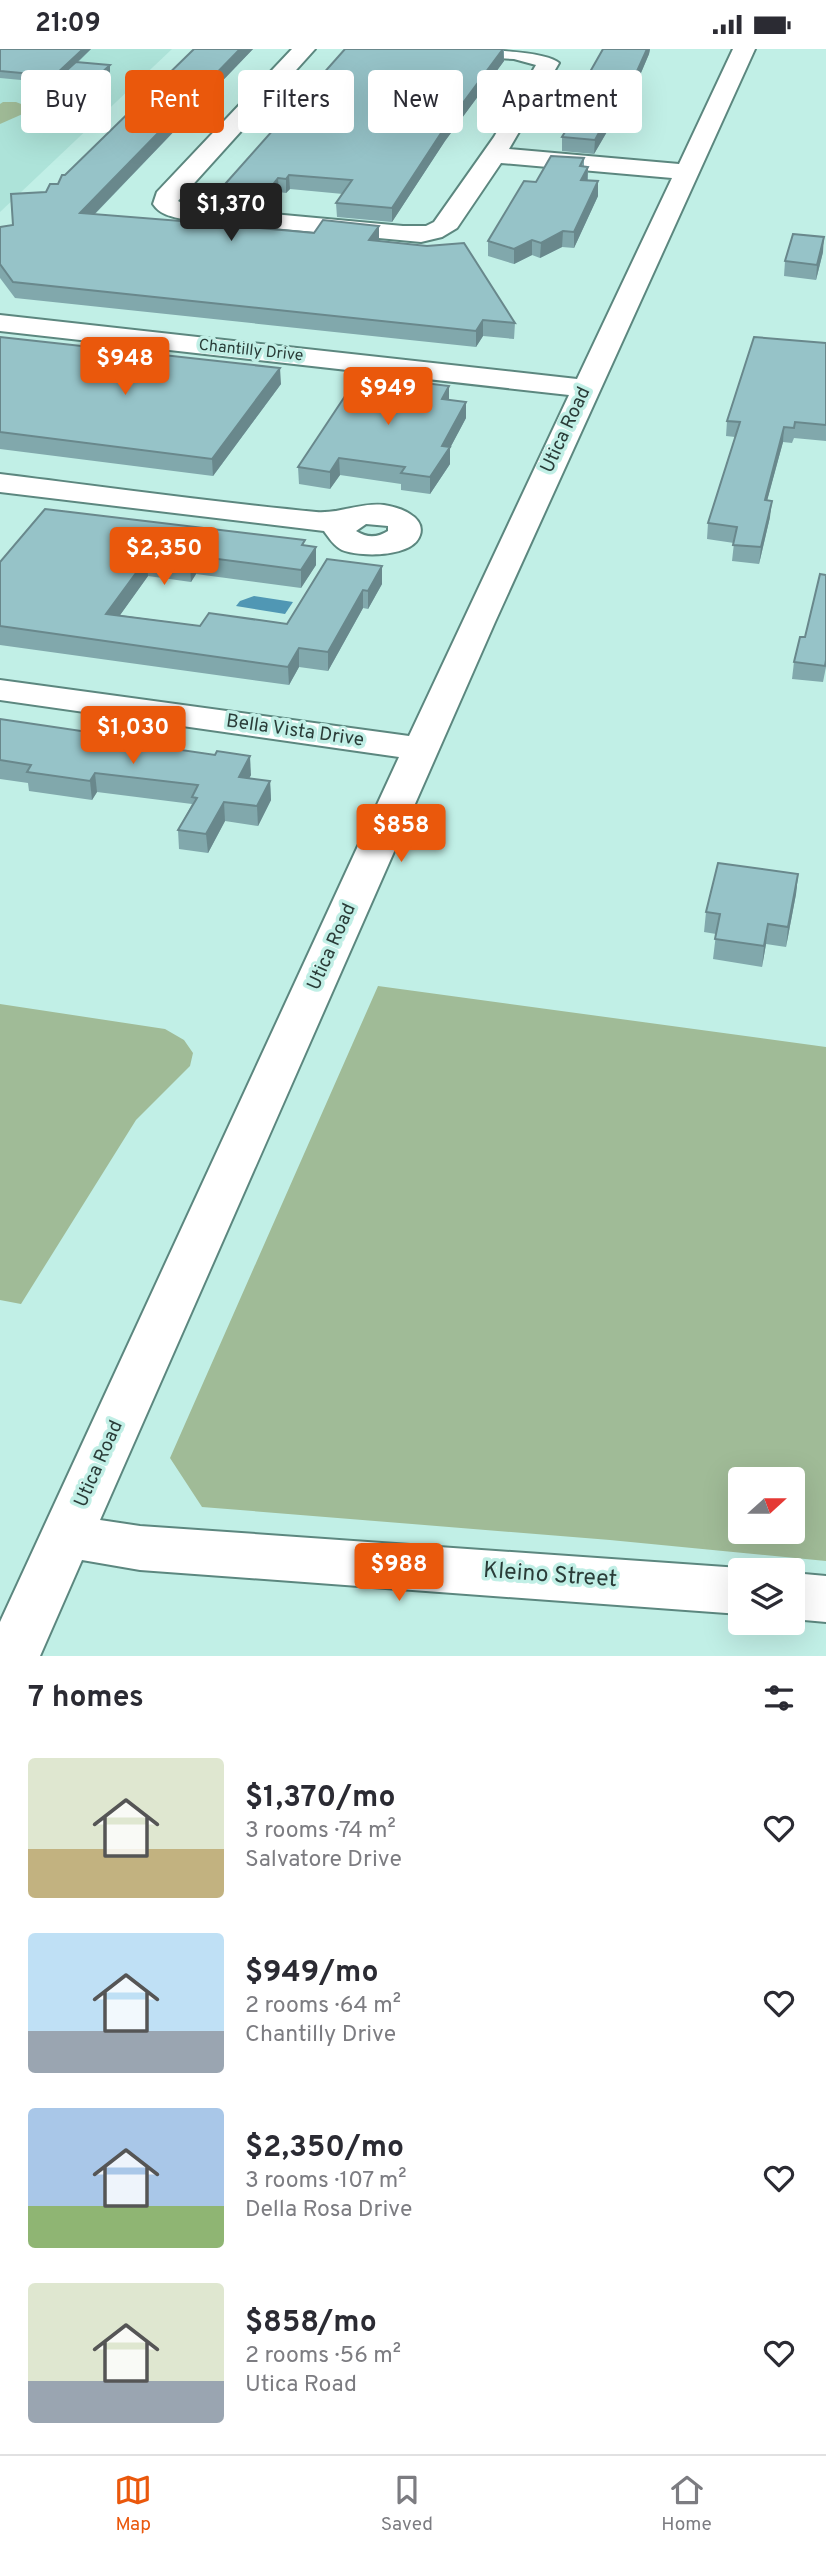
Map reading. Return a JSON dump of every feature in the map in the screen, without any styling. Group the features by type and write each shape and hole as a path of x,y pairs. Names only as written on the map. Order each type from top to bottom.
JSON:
{"street":[{"path":"304,49 166,197 165,204 168,207 188,213 424,234 444,227 547,68 546,61 521,55 443,49"},
{"name":"Utica Road","path":"12,1656 378,842 744,49"},
{"path":"497,149 688,167"},
{"name":"Chantilly Drive","path":"0,323 585,389"},
{"path":"0,483 338,525"},
{"name":"Bella Vista Drive","path":"0,689 423,749"},
{"name":"Kleino Street","path":"67,1536 140,1548 728,1590"},
{"path":"805,1597 826,1599"}],"shaded area":[{"path":"0,49 172,49 150,70 125,70 125,94 111,107 111,70 21,70 21,133 83,133 0,212"},
{"path":"0,104 21,104 21,115 0,124"},
{"path":"378,986 826,1047 826,1561 610,1540 202,1507 170,1458"},
{"path":"0,1004 165,1029 184,1040 193,1053 190,1066 136,1120 21,1304 0,1300"}],"water":[{"path":"254,596 293,602 285,614 236,606 240,601"}],"building":[{"path":"0,49 83,49 60,70 21,70 21,73 0,71"},
{"path":"194,49 240,49 220,70 172,70"},
{"path":"345,49 503,49 487,70 477,70 477,84 463,103 463,70 368,70 368,133 441,133 392,208 336,203 352,180 289,175 286,179 278,178 264,196 218,192 270,133 354,133 354,70 326,70"},
{"path":"603,49 647,49 638,70 591,70"},
{"path":"76,62 110,65 105,70 67,70"},
{"path":"125,116 125,133 158,133 80,213 193,222 204,209 249,214 239,226 314,233 323,220 379,226 369,240 427,246 464,243 515,323 483,320 476,331 13,282 0,264 0,227 13,225 11,194 46,192 50,184 58,184 62,175 111,133"},
{"path":"564,133 599,133 595,140 562,137"},
{"path":"551,156 584,158 580,166 588,167 581,180 598,181 574,232 563,231 541,243 532,240 514,249 488,241 524,181 536,182"},
{"path":"793,234 824,237 817,265 785,261"},
{"path":"0,337 280,368 212,459 0,432"},
{"path":"754,337 826,343 826,425 795,422 794,428 784,427 765,500 772,501 761,547 733,545 737,527 708,523 740,422 727,421"},
{"path":"359,375 449,386 442,399 466,402 442,446 450,447 430,477 401,473 405,467 339,458 330,472 298,467"},
{"path":"45,509 305,540 302,545 316,547 301,570 195,556 190,564 147,558 106,614 200,626 209,613 287,624 327,559 382,566 368,591 363,590 328,652 299,648 288,667 0,626 0,562"},
{"path":"820,574 826,575 825,666 794,662 800,637 805,637"},
{"path":"0,719 88,732 86,736 215,755 217,751 250,756 239,777 270,781 257,806 224,802 206,834 178,830 197,798 192,797 198,785 95,773 90,781 27,772 31,765 0,760"},
{"path":"718,863 798,874 788,927 768,924 764,946 715,939 720,914 706,912"}]}
